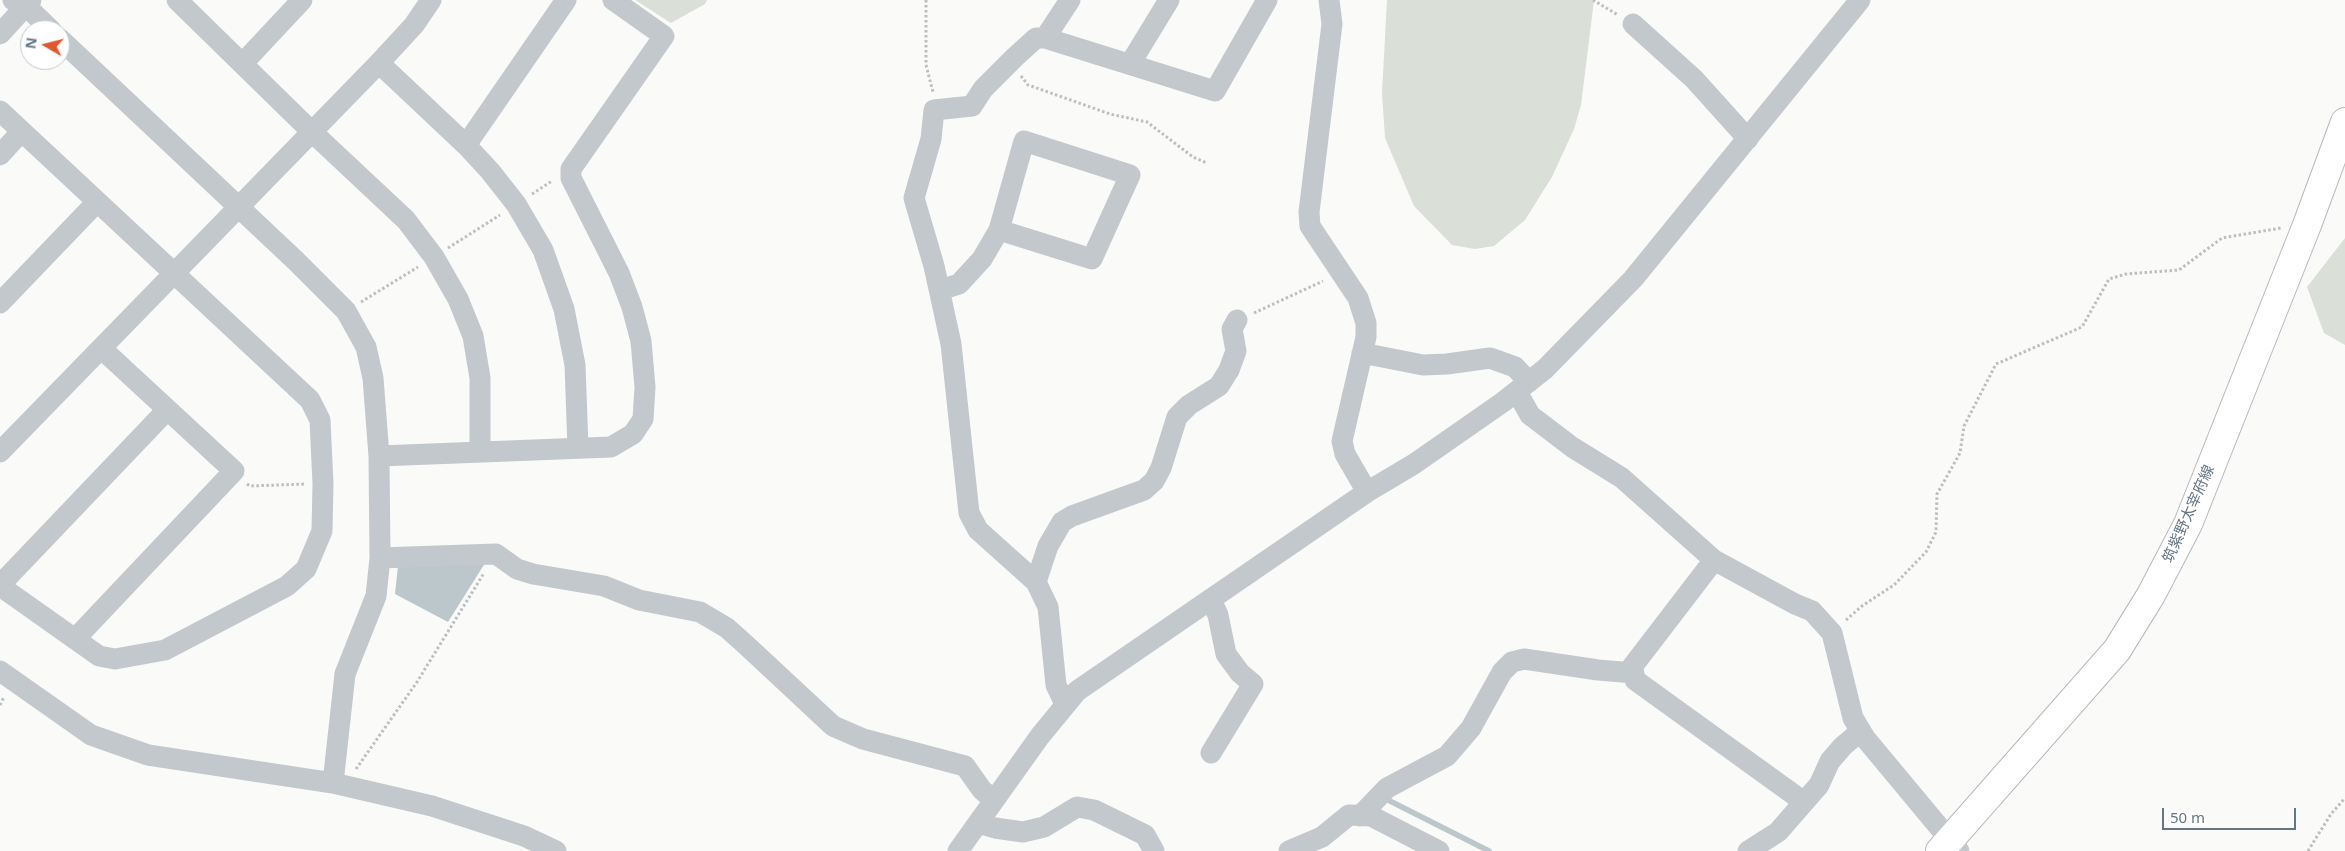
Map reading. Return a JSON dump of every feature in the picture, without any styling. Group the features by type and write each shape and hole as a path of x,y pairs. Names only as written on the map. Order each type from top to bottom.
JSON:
{"main road":[{"name":"筑紫野太宰府線","path":"1950,847 2117,650 2151,595 2188,524 2307,225 2345,122"}],"street":[{"path":"177,0 311,131 406,220 434,257 458,299 473,336 480,378 480,451"},
{"path":"243,63 302,0"},
{"path":"0,452 379,63 414,25 431,0"},
{"path":"466,145 566,0"},
{"path":"379,456 611,447 633,434 643,419 645,387 641,341 632,307 619,273 571,178 571,169 664,36 613,0"},
{"path":"1045,38 1070,0"},
{"path":"1130,64 1169,0"},
{"path":"1065,704 1056,685 1048,607 1036,582 978,530 969,513 951,344 940,290 914,198 931,139 934,110 972,106 983,89 1036,38 1045,38 1215,91 1267,0"},
{"path":"1329,0 1332,24 1308,212 1310,226 1358,298 1366,323 1366,337 1342,441 1345,454 1367,492"},
{"path":"0,34 23,2 41,20"},
{"path":"958,851 1065,704 1077,691 1367,492 1414,464 1523,387 1558,356 1634,279 1748,139 1850,3"},
{"path":"1633,24 1694,79 1748,139"},
{"path":"70,48 296,261 346,311 366,346 374,378 379,456 380,558 376,596 345,674 339,784"},
{"path":"379,63 466,145 490,171 516,204 543,250 564,310 575,365 578,448"},
{"path":"0,111 96,203 310,400 320,420 323,484 322,531 315,552 306,569 287,586 165,650 116,659 99,656 0,585 168,410"},
{"path":"0,154 21,132"},
{"path":"940,290 959,284 982,259 999,230 1024,141 1130,175 1092,259 999,230"},
{"path":"0,303 96,203"},
{"path":"1036,582 1048,546 1062,522 1072,516 1144,490 1154,481 1177,417 1189,405 1219,386 1229,370 1236,351 1232,329 1238,320"},
{"path":"75,639 234,472 102,349"},
{"path":"1362,353 1423,365 1490,358 1515,366 1523,387 1530,415 1572,447 1622,478 1714,560 1795,604 1812,611 1832,633 1852,718 1950,847"},
{"path":"380,558 496,554 516,569 533,574 604,586 639,600 700,612 727,628 833,726 863,739 965,766 982,790 994,800"},
{"path":"1714,560 1632,667 1635,680 1804,802"},
{"path":"1211,600 1218,615 1226,654 1240,673 1253,684 1211,753"},
{"path":"1360,816 1387,788 1447,756 1471,728 1502,672 1512,662 1524,659 1598,670 1634,673"},
{"path":"0,671 91,735 148,756 339,784 432,806 524,836 556,851"},
{"path":"1748,851 1778,832 1819,785 1830,761 1843,746 1861,732"},
{"path":"978,823 995,828 1023,832 1044,826 1077,807 1094,810 1145,835 1154,851"},
{"path":"1289,851 1322,837 1349,815 1371,816 1439,851"}],"path":[{"path":"926,0 926,64 935,98 934,110"},
{"path":"1593,0 1633,24"},
{"path":"1009,62 1028,85 1110,114 1147,122 1193,158 1207,163"},
{"path":"346,311 571,169"},
{"path":"1832,633 1862,606 1894,585 1926,552 1936,532 1937,494 1960,453 1964,426 1996,364 2082,328 2109,279 2126,274 2179,270 2222,238 2307,225"},
{"path":"1238,320 1341,273"},
{"path":"234,472 250,486 323,484"},
{"path":"339,784 417,682 496,554"},
{"path":"2308,851 2331,814 2345,798"}],"shaded area":[{"path":"635,0 707,0 705,4 671,23"},
{"path":"1387,0 1594,0 1581,105 1574,129 1552,177 1525,220 1494,246 1475,249 1452,245 1414,206 1385,138 1382,93"},
{"path":"2345,238 2345,345 2324,333 2307,287"},
{"path":"487,560 448,622 395,594 398,566"}],"waterway":[{"path":"1384,798 1489,851"}]}
